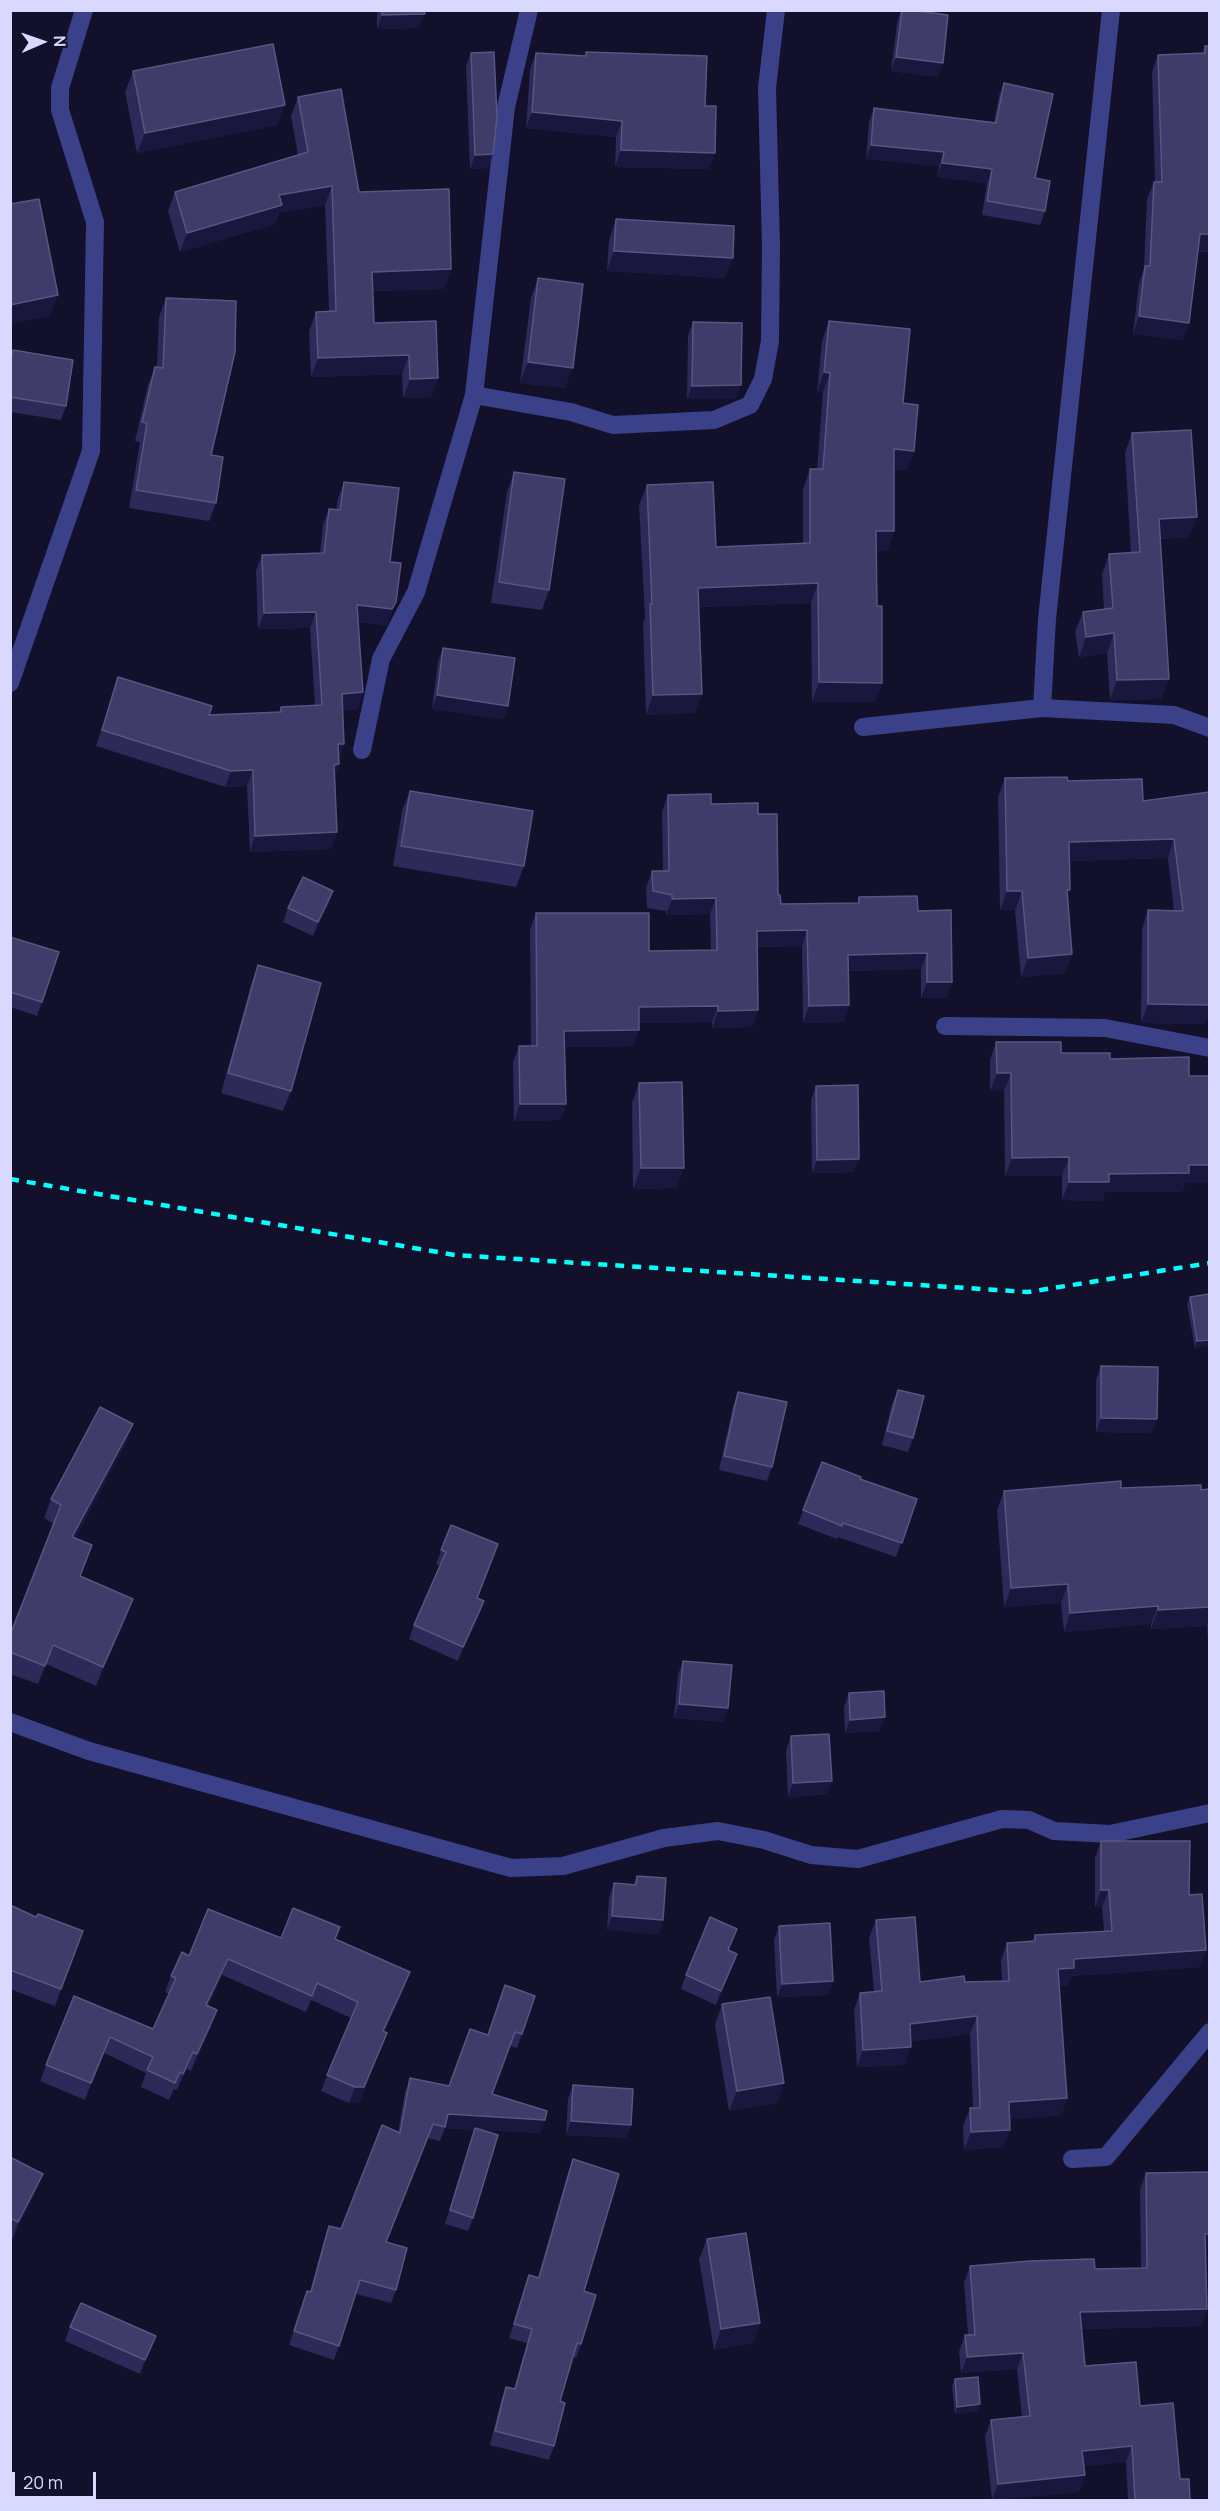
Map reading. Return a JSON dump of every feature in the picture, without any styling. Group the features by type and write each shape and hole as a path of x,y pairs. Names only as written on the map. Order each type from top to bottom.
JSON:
{"street":[{"path":"10,683 91,451 95,222 60,110 60,88 84,10"},
{"path":"362,750 381,659 416,592 474,395 506,107 530,10"},
{"path":"474,395 571,412 613,425 714,420 750,405 763,378 770,341 771,246 767,88 776,10"},
{"path":"1042,708 1047,619 1111,10"},
{"path":"863,728 1042,708 1174,715 1209,728"},
{"path":"945,1026 1105,1028 1209,1048"},
{"path":"10,1722 89,1751 511,1868 563,1866 664,1838 718,1831 764,1840 811,1855 858,1859 1002,1819 1029,1820 1054,1831 1110,1834 1209,1813"},
{"path":"1072,2159 1106,2157 1209,2031"}],"building":[{"path":"382,10 424,10 425,14 382,15"},
{"path":"902,10 948,15 943,63 896,57"},
{"path":"273,44 285,105 145,133 133,71"},
{"path":"1205,46 1209,46 1209,234 1200,234 1189,323 1139,316 1145,266 1150,266 1154,182 1162,182 1158,55 1205,53"},
{"path":"494,52 497,117 493,154 475,155 471,53"},
{"path":"586,52 707,56 705,106 716,106 715,153 621,150 622,121 532,112 536,53 586,56"},
{"path":"1004,83 1053,94 1035,178 1050,181 1045,211 987,201 992,169 942,163 944,152 871,145 874,108 996,123"},
{"path":"341,89 359,192 449,189 451,269 372,272 374,323 436,321 438,378 410,379 409,355 318,358 316,312 336,311 332,186 279,195 282,205 187,233 175,192 308,152 298,97"},
{"path":"39,199 58,295 10,305 10,204"},
{"path":"616,219 734,226 733,258 614,251"},
{"path":"538,278 583,284 573,368 528,362"},
{"path":"166,298 236,301 235,352 211,455 223,457 216,503 136,490 147,423 142,422 155,367 163,368"},
{"path":"829,321 910,329 903,403 918,405 914,451 894,449 894,531 876,531 877,606 882,606 882,683 819,682 818,583 698,588 702,694 653,695 647,485 713,482 716,547 810,543 810,469 823,469 830,373 824,372"},
{"path":"693,322 742,323 741,385 692,386"},
{"path":"13,350 73,360 66,406 10,397 10,364"},
{"path":"1191,430 1197,517 1159,519 1169,679 1117,680 1114,633 1086,637 1083,612 1113,608 1109,554 1140,552 1132,433"},
{"path":"514,472 565,479 549,590 499,582"},
{"path":"344,482 399,488 390,562 401,563 396,602 392,609 357,605 363,692 342,694 344,744 338,744 339,764 334,765 337,832 255,836 253,770 231,771 102,730 118,677 212,706 209,715 281,712 281,707 322,705 316,612 264,613 262,555 324,553 329,509 340,510"},
{"path":"443,648 515,658 508,706 437,695"},
{"path":"1067,777 1068,781 1142,779 1143,801 1209,792 1209,1005 1148,1004 1148,910 1183,911 1174,839 1069,842 1070,890 1067,890 1072,954 1028,958 1022,891 1007,891 1005,778"},
{"path":"410,791 533,811 524,866 401,846"},
{"path":"711,794 711,804 758,803 758,814 777,814 778,895 780,895 781,904 859,903 859,897 917,896 918,911 951,910 952,982 927,982 927,953 848,955 849,1005 809,1006 807,930 757,931 758,1010 718,1011 718,1006 639,1007 639,1030 564,1031 566,1104 520,1104 519,1046 537,1046 536,913 649,913 649,951 717,950 716,898 672,899 672,895 653,891 652,871 669,871 668,795"},
{"path":"303,877 333,891 318,922 288,908"},
{"path":"10,937 59,952 42,1002 10,992"},
{"path":"258,965 321,983 291,1091 228,1073"},
{"path":"996,1042 1061,1042 1061,1053 1110,1053 1110,1059 1189,1057 1189,1076 1209,1076 1209,1165 1189,1165 1189,1173 1109,1174 1109,1182 1069,1182 1069,1157 1012,1158 1011,1073 997,1073"},
{"path":"682,1082 684,1168 641,1168 639,1083"},
{"path":"858,1085 859,1159 817,1160 816,1086"},
{"path":"1209,1294 1209,1340 1197,1341 1190,1297"},
{"path":"1101,1366 1158,1367 1157,1419 1101,1418"},
{"path":"898,1390 924,1396 913,1438 887,1431"},
{"path":"738,1392 787,1402 772,1467 724,1456"},
{"path":"100,1407 133,1424 72,1537 92,1545 80,1576 133,1599 103,1667 53,1645 45,1666 10,1652 10,1635 61,1505 51,1499"},
{"path":"822,1462 861,1477 860,1479 917,1499 902,1543 843,1523 842,1526 803,1510"},
{"path":"1121,1481 1121,1488 1201,1485 1201,1490 1209,1489 1209,1607 1158,1610 1158,1606 1070,1613 1068,1584 1011,1588 1004,1491"},
{"path":"451,1525 498,1544 477,1598 484,1601 463,1647 414,1625 446,1552 441,1550"},
{"path":"683,1661 732,1665 728,1708 679,1704"},
{"path":"884,1691 885,1717 850,1720 849,1693"},
{"path":"829,1734 832,1781 793,1783 791,1736"},
{"path":"1101,1841 1190,1841 1189,1895 1202,1894 1206,1950 1074,1959 1074,1968 1058,1969 1067,2098 1009,2102 1010,2130 971,2132 970,2108 980,2108 977,2016 910,2024 911,2047 863,2050 860,1993 882,1991 876,1920 915,1917 920,1982 964,1976 965,1982 1009,1981 1007,1943 1035,1941 1035,1935 1112,1931 1109,1890 1101,1890"},
{"path":"637,1876 666,1878 663,1920 612,1916 614,1883 636,1885"},
{"path":"10,1905 36,1917 38,1914 83,1931 61,1989 10,1970"},
{"path":"293,1908 340,1927 335,1939 410,1972 383,2031 387,2033 364,2087 355,2087 327,2075 358,2002 317,1983 312,1996 228,1959 206,2005 217,2010 197,2054 193,2052 183,2074 180,2072 175,2083 147,2070 153,2057 110,2037 91,2083 46,2065 74,1996 153,2029 176,1978 171,1976 182,1952 189,1956 208,1909 281,1938"},
{"path":"710,1917 737,1929 728,1950 737,1954 721,1991 686,1975"},
{"path":"830,1923 833,1981 782,1984 779,1926"},
{"path":"505,1985 535,1996 522,2034 515,2032 492,2094 547,2111 545,2120 448,2114 445,2127 433,2124 386,2242 407,2248 396,2290 360,2280 339,2346 294,2331 307,2291 311,2292 329,2226 341,2229 382,2125 400,2133 410,2078 449,2086 470,2029 488,2035"},
{"path":"770,1997 784,2083 737,2091 722,2004"},
{"path":"573,2085 633,2089 631,2125 571,2121"},
{"path":"475,2128 498,2135 473,2218 450,2210"},
{"path":"10,2157 43,2174 18,2222 10,2218"},
{"path":"573,2159 619,2174 584,2291 596,2295 581,2344 577,2343 560,2401 565,2403 554,2446 495,2431 506,2387 515,2389 532,2329 514,2324 529,2275 539,2278"},
{"path":"1209,2172 1209,2234 1205,2234 1207,2309 1080,2312 1085,2366 1136,2362 1140,2406 1173,2403 1180,2479 1189,2479 1190,2500 1135,2500 1132,2446 1082,2451 1085,2475 998,2484 991,2420 1030,2416 1023,2353 967,2357 965,2335 975,2335 970,2266 1094,2259 1095,2269 1147,2268 1146,2173"},
{"path":"746,2233 760,2323 721,2329 707,2239"},
{"path":"81,2303 156,2336 145,2360 70,2327"},
{"path":"978,2377 980,2404 957,2407 955,2379"}],"railway":[{"path":"10,1179 455,1255 1028,1292 1210,1263"}]}
